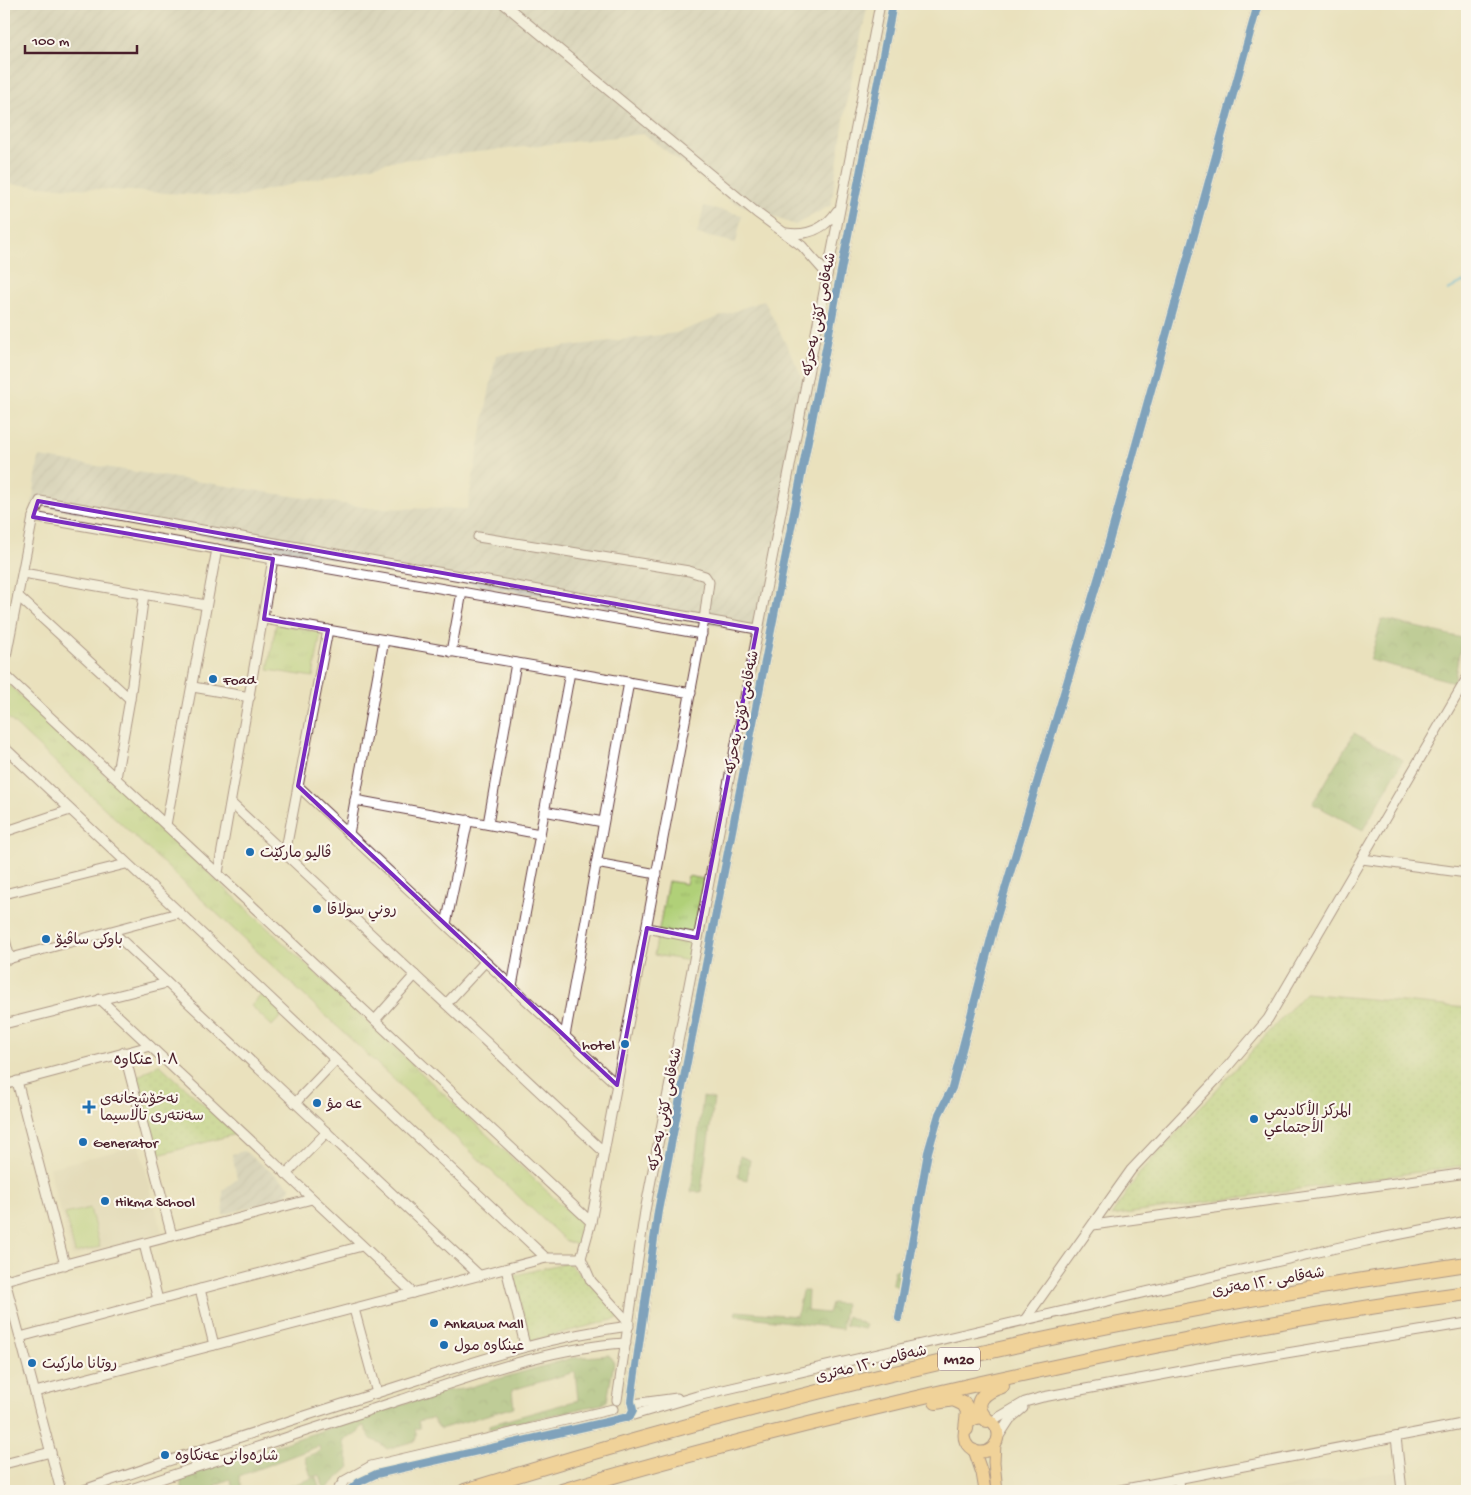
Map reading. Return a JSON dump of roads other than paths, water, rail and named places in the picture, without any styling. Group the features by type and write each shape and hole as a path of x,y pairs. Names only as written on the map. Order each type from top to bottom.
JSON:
{"highway":[{"name":"شەقامی ١٢٠ مەتری","path":"466,1491 748,1410 969,1356 1204,1308 1467,1264"},
{"name":"M120","path":"562,1491 742,1441 1042,1369 1225,1333 1467,1293"},
{"path":"989,1421 980,1407 981,1398 985,1393 1015,1383 1042,1369"},
{"path":"883,1406 917,1406 949,1399 957,1400 964,1404 968,1411 966,1429"}],"main road":[{"path":"985,1491 982,1473 974,1450 967,1443 966,1429 973,1421 989,1421 997,1429 994,1462 997,1491"},
{"path":"974,1450 988,1450 996,1441"}],"street":[{"path":"504,4 811,255 826,274"},
{"name":"شەقامی کۆنی بەحرکە","path":"613,1409 617,1400 645,1211 880,4"},
{"name":"شەقامی کۆنی بەحرکە","path":"625,1417 633,1410 632,1402 658,1211 894,4"},
{"path":"899,1318 928,1152 939,1114 952,1088 998,914 1106,556 1258,4"},
{"path":"783,232 800,234 817,230 831,219 840,204"},
{"path":"4,667 33,517 40,501 757,629"},
{"path":"33,517 702,634"},
{"path":"478,536 699,573 709,582 710,588 702,634 647,928 591,1222 581,1258 592,1281 629,1325"},
{"path":"166,825 217,549"},
{"path":"218,873 232,804 274,559"},
{"path":"23,573 206,606"},
{"path":"451,652 462,592"},
{"path":"116,778 130,699 144,594"},
{"path":"18,596 130,699"},
{"path":"264,619 691,693"},
{"path":"285,854 328,630"},
{"path":"349,834 384,640"},
{"path":"488,824 516,663"},
{"path":"512,986 570,672"},
{"path":"4,674 591,1222"},
{"path":"1024,1321 1043,1291 1093,1225 1131,1170 1218,1079 1268,1019 1467,678"},
{"path":"565,1036 629,682"},
{"path":"193,687 250,697"},
{"path":"4,747 546,1258"},
{"path":"298,786 617,1085"},
{"path":"355,800 540,834"},
{"path":"232,804 604,1152"},
{"path":"6,829 70,810"},
{"path":"544,812 604,822"},
{"path":"446,924 468,820"},
{"path":"1362,859 1467,873"},
{"path":"596,863 657,874"},
{"path":"4,894 126,864"},
{"path":"4,936 7,960 178,913"},
{"path":"647,928 697,938"},
{"path":"113,932 480,1276"},
{"path":"446,1004 485,962"},
{"path":"375,1020 415,975"},
{"path":"4,1024 167,983"},
{"path":"100,999 413,1294"},
{"path":"4,1085 150,1046"},
{"path":"124,1052 172,1236"},
{"path":"295,1103 336,1061"},
{"path":"17,1081 65,1265"},
{"path":"286,1174 327,1132"},
{"path":"1093,1225 1467,1173"},
{"path":"61,1491 4,1278 65,1265 312,1198"},
{"path":"349,1491 359,1482 376,1474 625,1417 697,1396 1366,1241 1467,1221"},
{"path":"144,1244 158,1300"},
{"path":"20,1336 362,1246"},
{"path":"35,1392 546,1258 581,1258"},
{"path":"506,1269 525,1345"},
{"path":"200,1289 214,1345"},
{"path":"354,1309 377,1393"},
{"path":"989,1421 1025,1402 1224,1364 1467,1323"},
{"path":"81,1491 207,1447 525,1345 629,1325"},
{"path":"598,1330 600,1344"},
{"path":"126,1491 530,1359 600,1344 626,1343"},
{"path":"996,1441 1010,1419 1024,1407 1066,1394"},
{"path":"617,1400 624,1398 632,1402 697,1396"},
{"path":"337,1491 344,1481 371,1466 613,1409 616,1415 625,1417"},
{"path":"1115,1491 1467,1423"},
{"path":"1396,1437 1402,1491"},
{"path":"207,1447 212,1462"},
{"path":"4,1464 51,1452"},
{"path":"1179,1480 1180,1491"}],"waterway":[{"path":"1448,290 1463,282 1467,283"}],"place":[{"name":"Foad","path":"213,679"},
{"name":"ڤالیو مارکێت","path":"250,852"},
{"name":"روني سولاقا","path":"317,909"},
{"name":"باوکی ساڤیۆ","path":"46,939"},
{"name":"hotel","path":"625,1044"},
{"name":"عه مؤ","path":"317,1103"},
{"name":"نەخۆشخانەی سەنتەری تاڵاسیما","path":"89,1107"},
{"name":"المركز الأكاديمي الأجتماعي","path":"1254,1119"},
{"name":"Generator","path":"83,1142"},
{"name":"Hikma School","path":"105,1201"},
{"name":"Ankawa Mall","path":"434,1323"},
{"name":"عينكاوه مول","path":"444,1345"},
{"name":"روتانا ماركيت","path":"32,1363"},
{"name":"شارەوانی عەنکاوە","path":"165,1455"}],"district":[{"name":"١٠٨ عنکاوە","path":"146,1058"}]}
